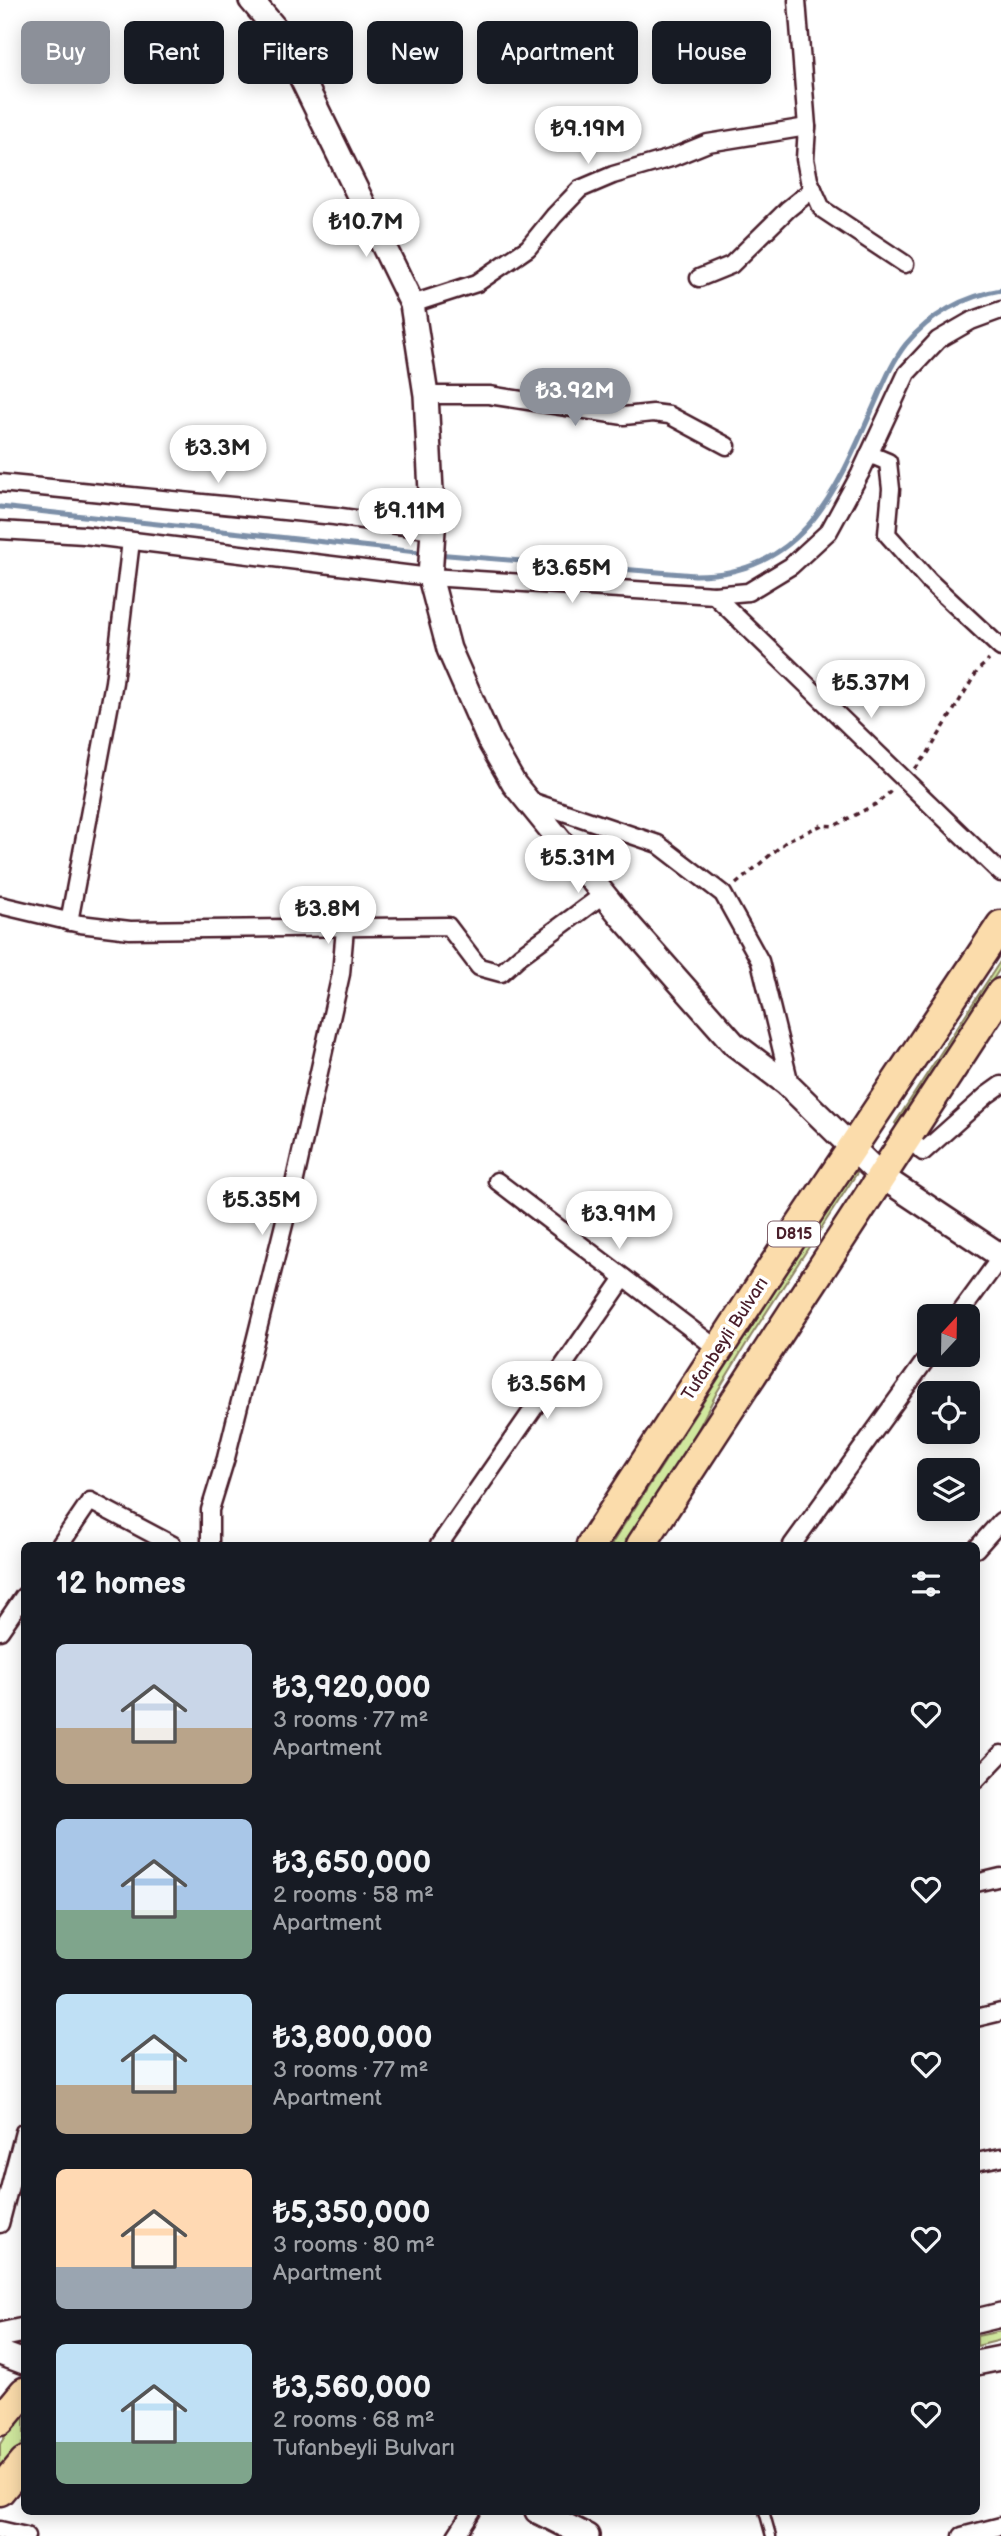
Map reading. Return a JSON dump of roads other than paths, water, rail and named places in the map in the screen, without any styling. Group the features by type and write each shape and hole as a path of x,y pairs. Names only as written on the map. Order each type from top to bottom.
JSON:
{"highway":[{"name":"Tufanbeyli Bulvarı","path":"593,1542 1001,925"},
{"name":"D815","path":"643,1542 1001,993"},
{"path":"0,2420 21,2396"},
{"path":"0,2491 21,2466"}],"street":[{"path":"251,0 280,34 412,304 426,396 433,530 430,574 449,649 489,742 514,784 604,894 734,1044 791,1088 881,1176 1001,1256 967,1304"},
{"path":"797,0 807,127 805,159 813,189 822,209 905,264"},
{"path":"412,304 477,283 528,248 580,189 708,143 807,127"},
{"path":"699,278 731,265 788,209 813,189"},
{"path":"0,530 131,541 430,574 714,595 748,592 791,566 829,531 907,373 939,340 971,321 1001,310"},
{"path":"426,396 489,395 624,416 669,415 727,446"},
{"path":"869,454 888,462 891,489 887,534 997,652"},
{"path":"0,483 321,514 433,530"},
{"path":"69,922 114,682 131,541"},
{"path":"714,595 1001,873"},
{"path":"528,800 658,844 723,894 760,961 791,1088"},
{"path":"0,905 69,922 130,930 448,926 479,967 501,973 604,894"},
{"path":"210,1542 210,1510 226,1458 294,1184 341,974 345,928"},
{"path":"907,1136 923,1152 1001,1085"},
{"path":"497,1181 719,1350"},
{"path":"441,1542 624,1278"},
{"path":"794,1542 921,1367"},
{"path":"62,1542 90,1502 167,1542"},
{"path":"980,1545 1001,1521"},
{"path":"0,1631 21,1600"},
{"path":"980,1776 1001,1754"},
{"path":"980,1883 1001,1877"},
{"path":"980,2017 1001,2012"},
{"path":"0,2224 21,2144"},
{"path":"980,2161 1001,2157"},
{"path":"980,2320 1001,2315"},
{"path":"0,2335 21,2331"},
{"path":"0,2353 21,2361"},
{"path":"980,2362 1001,2358"},
{"path":"456,2536 469,2515"},
{"path":"545,2515 587,2536"},
{"path":"962,2536 1001,2526"},
{"path":"0,2530 26,2536"}],"lane":[{"path":"765,2515 771,2536"}],"waterway":[{"path":"436,554 695,575 732,571 762,561 788,545 828,499 844,471 891,367 906,344 926,324 949,308 974,297 1001,290"},
{"path":"0,507 426,553"}]}
